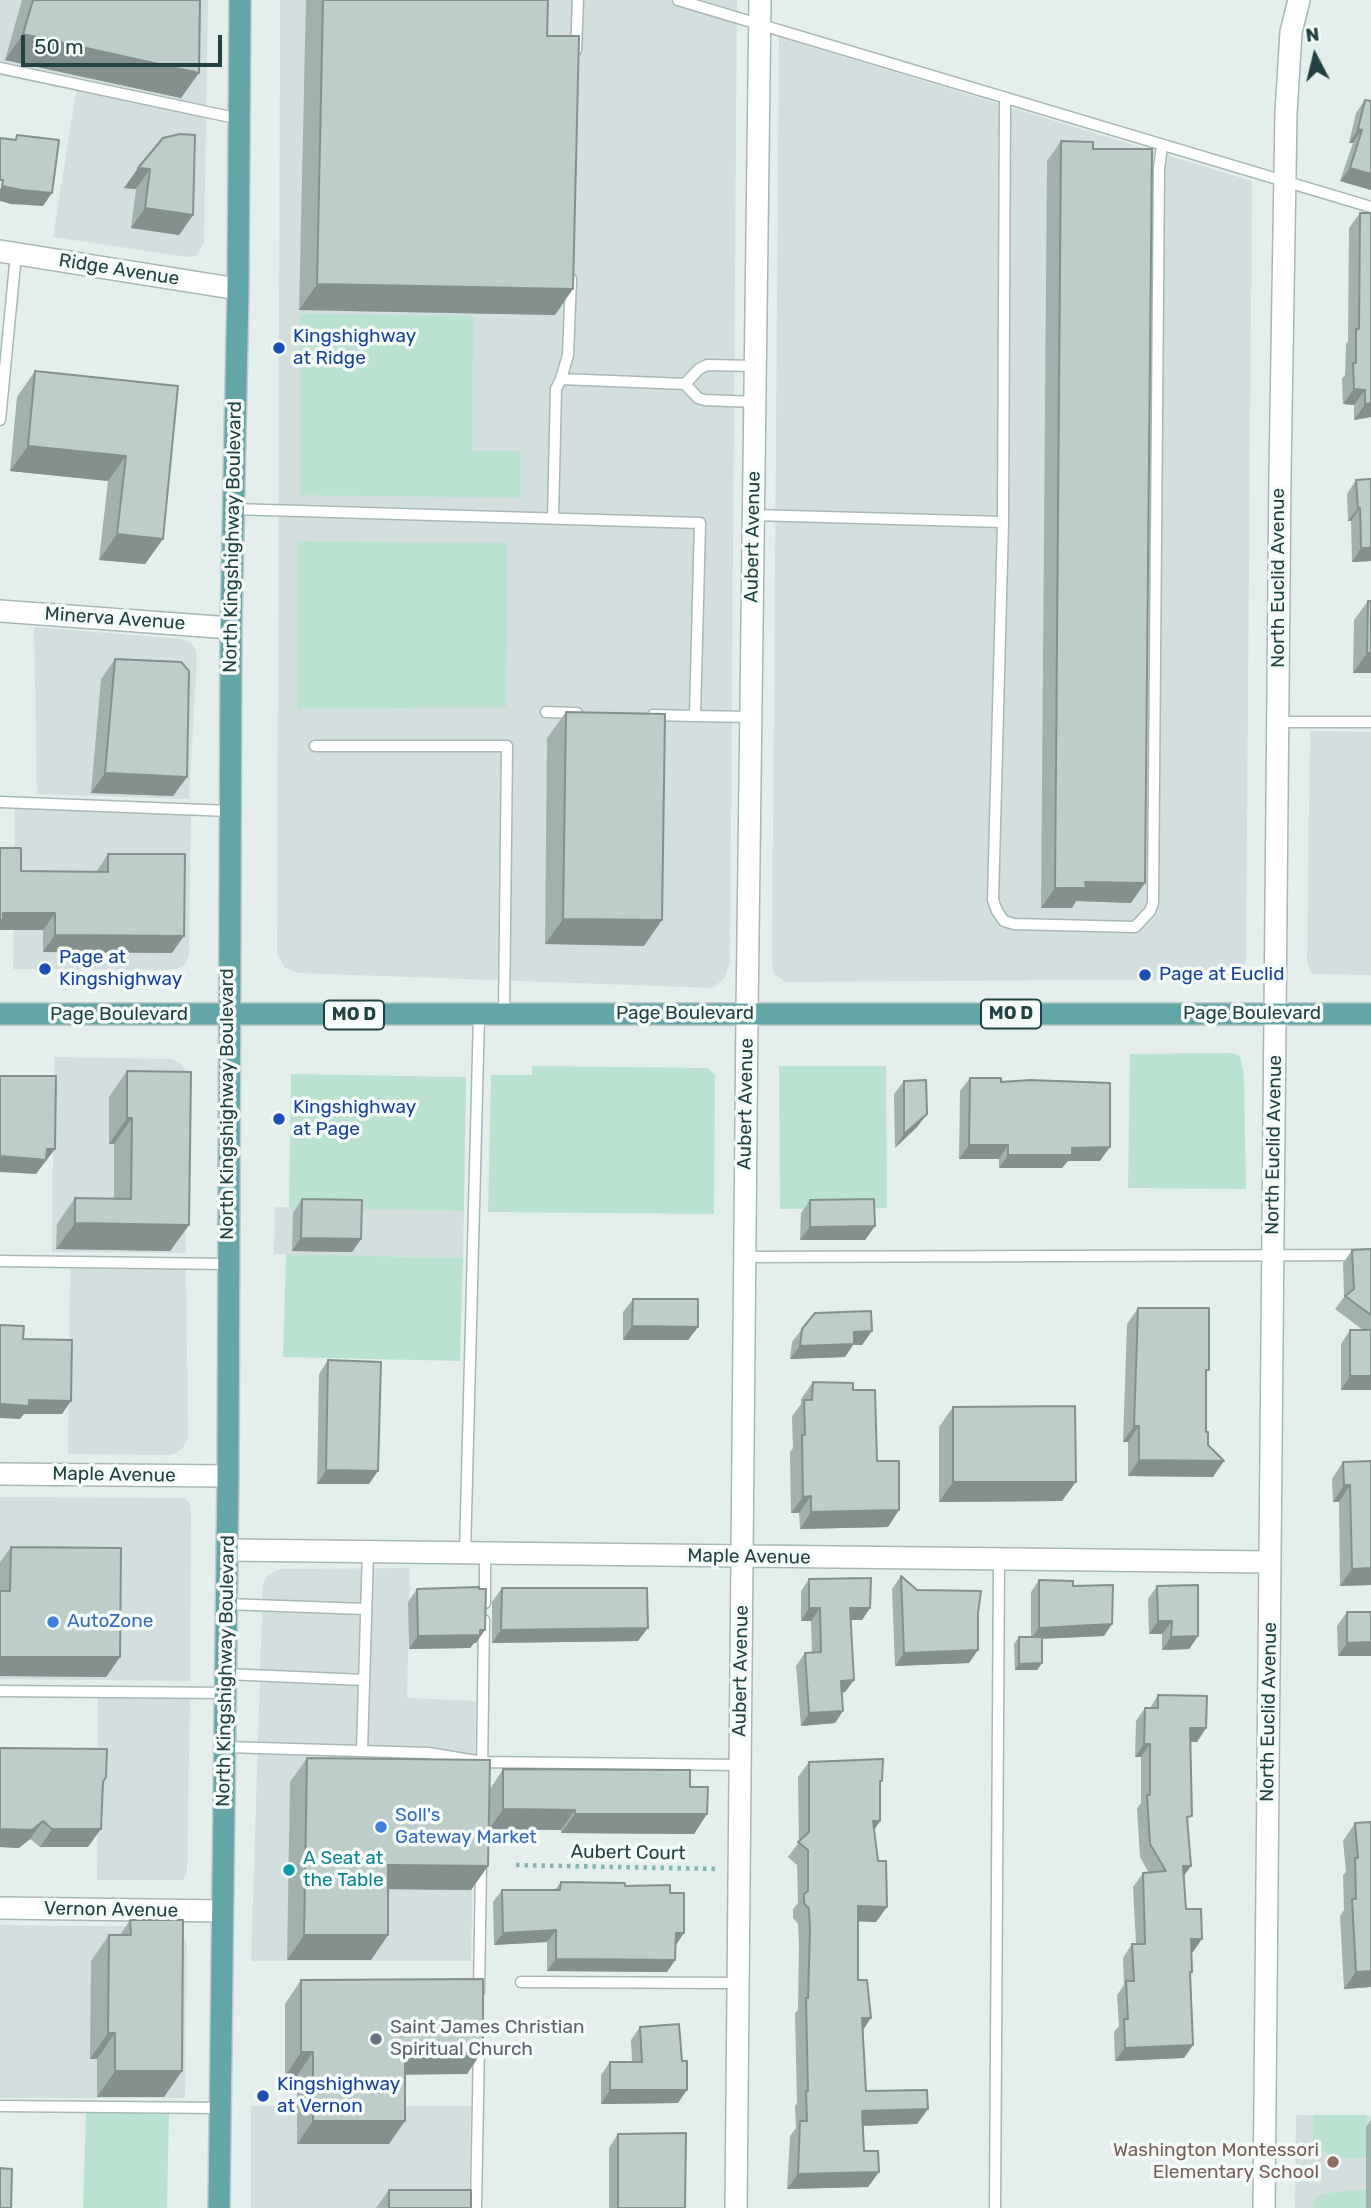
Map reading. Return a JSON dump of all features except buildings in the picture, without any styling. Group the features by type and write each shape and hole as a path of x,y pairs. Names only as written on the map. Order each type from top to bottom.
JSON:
{"main road":[{"name":"North Kingshighway Boulevard","path":"219,2208 228,1476 231,628 238,289 240,0"},
{"name":"Page Boulevard","path":"0,1014 1371,1014"}],"street":[{"name":"Aubert Avenue","path":"736,2208 744,1257 760,0"},
{"name":"North Euclid Avenue","path":"1264,2208 1285,182 1287,73 1291,32 1299,0"},
{"name":"Ridge Avenue","path":"8,253 238,289"},
{"name":"Minerva Avenue","path":"0,611 231,628"},
{"name":"Maple Avenue","path":"0,1474 228,1476"},
{"name":"Maple Avenue","path":"227,1550 1270,1562"},
{"name":"Vernon Avenue","path":"0,1908 222,1911"}],"lane":[{"path":"576,59 578,0"},
{"path":"678,0 1371,207"},
{"path":"0,68 240,119"},
{"path":"1005,98 1003,522 993,900 1004,921 1014,924 1135,927 1150,911 1153,903 1161,145"},
{"path":"0,420 8,253"},
{"path":"553,518 556,389 568,355 571,265"},
{"path":"685,384 699,369 707,365 755,366"},
{"path":"561,379 685,384 698,398 705,400 755,402"},
{"path":"233,509 700,523 695,716"},
{"path":"753,515 1003,522"},
{"path":"546,712 594,714"},
{"path":"644,715 751,718"},
{"path":"1278,722 1371,722"},
{"path":"315,746 507,746 504,1014"},
{"path":"0,802 230,811"},
{"path":"479,1014 475,1554 482,1790"},
{"path":"744,1257 1371,1255"},
{"path":"0,1261 227,1264"},
{"path":"362,1750 368,1552"},
{"path":"995,2208 999,1560"},
{"path":"226,1604 365,1609"},
{"path":"0,1691 364,1680"},
{"path":"225,1747 428,1753 482,1762 740,1765"},
{"path":"479,1999 481,1859"},
{"path":"521,1982 738,1983"},
{"path":"477,2208 479,2027"},
{"path":"0,2106 220,2108"}],"path":[{"name":"Aubert Court","path":"516,1865 739,1870"}],"shaded area":[{"path":"0,0 208,0 204,243 196,256 187,257 53,237 78,80 0,62"},
{"path":"280,0 737,0 730,962 724,979 712,988 299,973 285,968 277,954"},
{"path":"779,37 1252,181 1246,958 1241,973 1234,979 785,982 774,974"},
{"path":"34,627 182,639 190,642 195,648 197,659 189,799 37,794"},
{"path":"1310,731 1371,732 1371,975 1312,974 1307,963"},
{"path":"15,808 191,815 189,955 185,964 177,969 165,970 13,969"},
{"path":"54,1057 172,1059 182,1064 186,1071 186,1253 52,1252"},
{"path":"275,1207 464,1211 463,1258 274,1254"},
{"path":"70,1268 186,1269 188,1437 183,1448 176,1453 68,1454"},
{"path":"0,1497 184,1498 189,1502 190,1681 0,1679"},
{"path":"410,1568 407,1698 476,1701 471,1961 251,1961 263,1583 269,1574 281,1569"},
{"path":"98,1697 190,1698 187,1873 183,1880 97,1880"},
{"path":"0,1925 176,1927 182,1932 187,1944 185,2098 0,2098"},
{"path":"251,2106 471,2106 469,2208 251,2208"},
{"name":"Washington Montessori Elementary School","path":"1296,2115 1371,2116 1371,2208 1295,2208"}],"green space":[{"path":"300,314 473,316 472,451 520,451 520,498 300,495"},
{"path":"298,541 507,543 506,707 297,709"},
{"path":"1232,1053 1240,1056 1244,1076 1246,1189 1128,1188 1130,1054"},
{"path":"532,1066 708,1068 715,1075 714,1214 488,1212 491,1075 532,1075"},
{"path":"779,1066 886,1066 887,1208 780,1209"},
{"path":"291,1074 466,1077 464,1211 289,1208"},
{"path":"286,1254 463,1258 460,1361 283,1357"},
{"path":"86,2112 169,2113 167,2208 83,2208"},
{"path":"1313,2115 1367,2115 1366,2158 1345,2158 1315,2150"},
{"path":"1366,2190 1366,2208 1313,2208 1315,2199 1320,2195"}],"place":[{"name":"Kingshighway at Ridge","path":"279,348"},
{"name":"Page at Kingshighway","path":"45,969"},
{"name":"Page at Euclid","path":"1145,975"},
{"name":"Kingshighway at Page","path":"279,1119"},
{"name":"AutoZone","path":"53,1622"},
{"name":"Soll's Gateway Market","path":"381,1827"},
{"name":"A Seat at the Table","path":"289,1870"},
{"name":"Saint James Christian Spiritual Church","path":"376,2039"},
{"name":"Kingshighway at Vernon","path":"263,2096"},
{"name":"Washington Montessori Elementary School","path":"1333,2162"}]}
